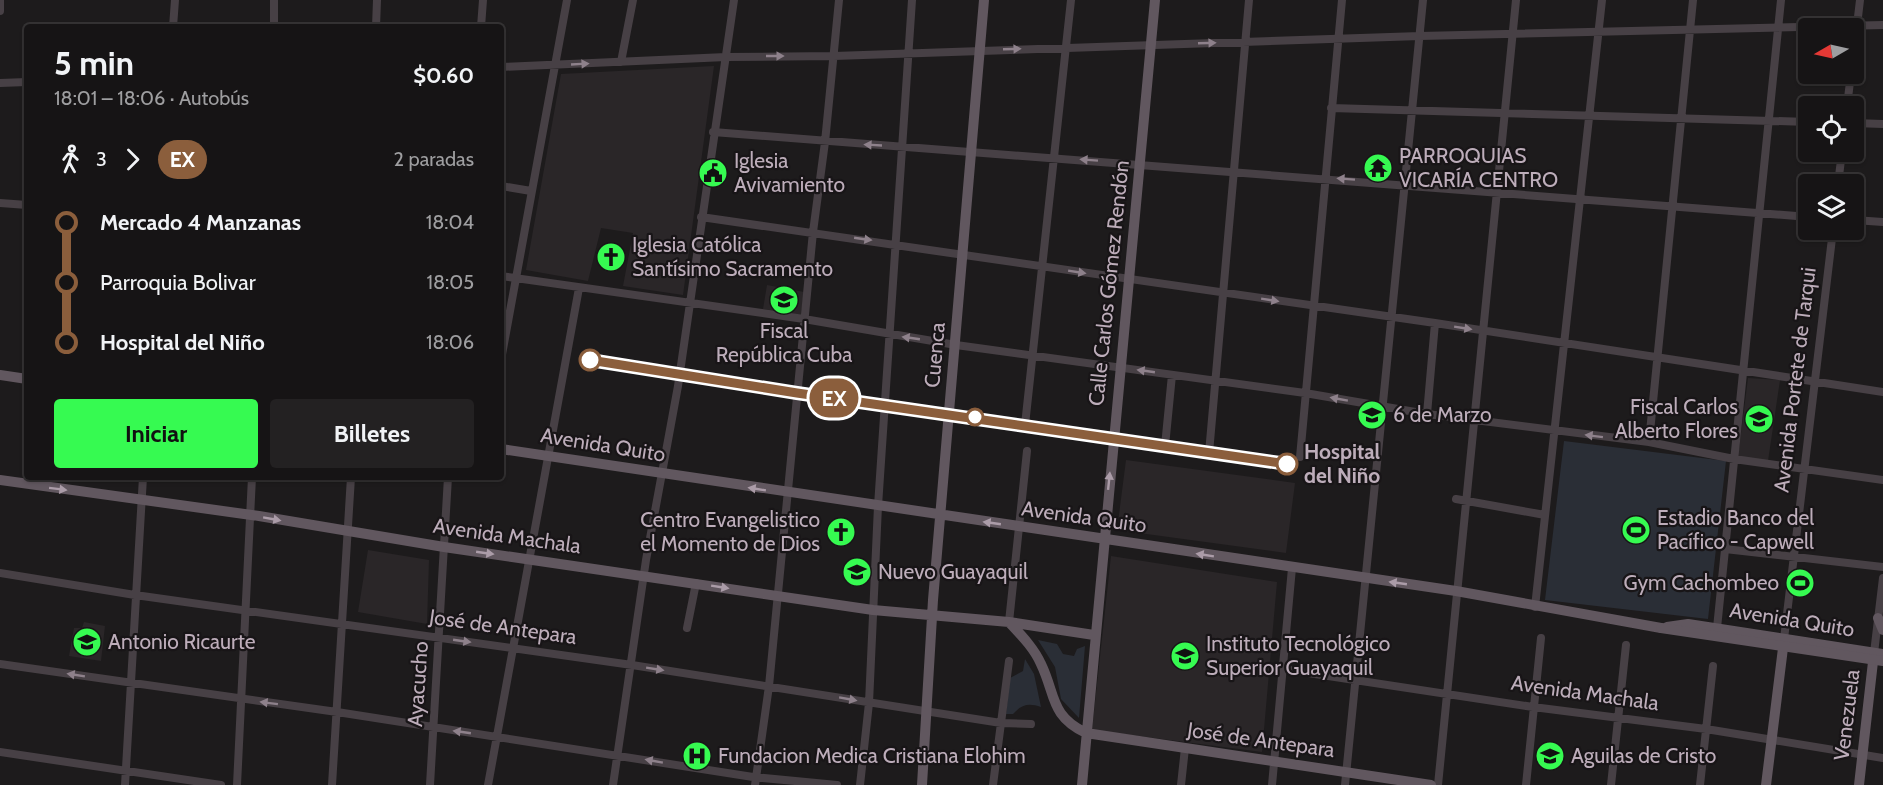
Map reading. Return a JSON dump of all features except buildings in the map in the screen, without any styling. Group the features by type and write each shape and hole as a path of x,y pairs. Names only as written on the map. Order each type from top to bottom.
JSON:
{"main road":[{"name":"Cuenca","path":"922,785 932,615 984,0"},
{"name":"Calle Carlos Gómez Rendón","path":"1082,785 1103,539 1131,280 1155,0"},
{"path":"0,375 24,379"},
{"name":"Avenida Quito","path":"504,449 1456,591 1660,628 1883,661"},
{"name":"Avenida Machala","path":"0,480 249,515 444,547 873,610 1009,622 1094,635"},
{"path":"1878,618 1883,630"},
{"path":"1009,622 1037,655 1053,702 1059,712 1076,728 1086,733"},
{"name":"Avenida Quito","path":"1660,628 1688,624 1879,654"},
{"name":"Avenida Portete de Tarqui","path":"1766,785 1784,639"},
{"name":"Venezuela","path":"1859,785 1879,654"},
{"name":"José de Antepara","path":"1086,733 1431,785"}],"street":[{"path":"0,0 0,11"},
{"path":"173,24 175,0"},
{"path":"274,0 274,24"},
{"path":"376,24 377,0"},
{"path":"480,24 483,0"},
{"path":"504,343 567,0"},
{"path":"621,62 633,0"},
{"path":"613,785 644,575 678,386 713,132 734,0"},
{"path":"756,781 769,686 804,319 839,0"},
{"path":"860,785 869,703 878,506 912,0"},
{"path":"1025,425 1071,0"},
{"path":"1209,453 1249,0"},
{"path":"1300,457 1342,0"},
{"path":"1345,785 1367,579 1372,492 1384,406 1390,317 1423,0"},
{"path":"1438,785 1456,591 1461,500 1474,420 1516,0"},
{"path":"1535,607 1602,0"},
{"path":"1649,442 1694,0"},
{"path":"1717,628 1781,0"},
{"path":"1858,18 1860,0"},
{"path":"1864,26 1883,25"},
{"path":"504,67 726,57 834,56 1245,41 1798,27"},
{"path":"0,82 24,82"},
{"path":"1331,108 1798,121"},
{"path":"1864,123 1883,124"},
{"path":"713,132 1404,183 1798,216"},
{"path":"504,186 531,191"},
{"path":"0,203 24,205"},
{"path":"701,217 1435,323 1883,392"},
{"path":"1864,221 1883,222"},
{"name":"Avenida Portete de Tarqui","path":"1784,639 1832,240"},
{"path":"504,276 804,319 956,345 1305,393 1427,414 1649,442 1734,459 1883,480"},
{"path":"488,785 550,457 579,288"},
{"path":"1427,414 1435,323"},
{"path":"1165,446 1172,375"},
{"path":"1009,622 1027,451"},
{"path":"125,785 143,480"},
{"path":"237,785 252,480"},
{"path":"332,785 351,480"},
{"name":"Ayacucho","path":"430,785 448,480"},
{"path":"1461,500 1545,515"},
{"path":"1725,549 1883,567"},
{"path":"1272,785 1292,568"},
{"name":"José de Antepara","path":"0,573 135,595 632,665 1001,723 1031,724"},
{"name":"Venezuela","path":"1879,654 1878,618 1883,578"},
{"path":"687,628 696,583"},
{"path":"1526,785 1541,638"},
{"path":"1611,785 1626,645"},
{"path":"993,785 1009,661"},
{"path":"0,664 617,754 756,781 837,785"},
{"path":"1700,785 1713,666"},
{"name":"Avenida Machala","path":"1282,669 1533,707 1706,729 1883,758"},
{"path":"1181,785 1185,748"},
{"path":"0,752 221,785"}],"shaded area":[{"path":"714,66 683,295 623,286 633,233 601,228 588,281 526,270 561,74"},
{"name":"Fiscal República Cuba","path":"767,285 804,292 801,315 763,309"},
{"name":"Fiscal Carlos Alberto Flores","path":"1748,378 1780,380 1768,461 1738,457"},
{"name":"Estadio Banco del Pacífico - Capwell","path":"1564,441 1726,461 1708,619 1545,600"},
{"path":"1126,460 1295,483 1286,553 1117,530"},
{"path":"368,550 429,560 427,624 358,612"},
{"name":"Instituto Tecnológico Superior Guayaquil","path":"1111,556 1277,582 1262,752 1092,730"},
{"name":"Antonio Ricaurte","path":"84,622 105,626 101,661 69,656 74,628 82,628"},
{"path":"1038,640 1057,644 1063,654 1074,656 1077,649 1085,646 1079,718 1061,699 1055,667"},
{"path":"1025,659 1034,674 1041,707 1026,705 1013,714 1006,714 1010,678 1023,671"}],"bus line":[{"name":"EX","path":"590,360 797,393 1287,464"}],"place":[{"name":"PARROQUIAS VICARÍA CENTRO","path":"1378,168"},
{"name":"Iglesia Avivamiento","path":"713,173"},
{"name":"Iglesia Católica Santísimo Sacramento","path":"611,257"},
{"name":"Fiscal República Cuba","path":"784,300"},
{"name":"6 de Marzo","path":"1372,415"},
{"name":"Fiscal Carlos Alberto Flores","path":"1759,419"},
{"name":"Hospital del Niño","path":"1287,464"},
{"name":"Estadio Banco del Pacífico - Capwell","path":"1636,530"},
{"name":"Centro Evangelistico el Momento de Dios","path":"841,532"},
{"name":"Nuevo Guayaquil","path":"857,572"},
{"name":"Gym Cachombeo","path":"1800,583"},
{"name":"Antonio Ricaurte","path":"87,642"},
{"name":"Instituto Tecnológico Superior Guayaquil","path":"1185,656"},
{"name":"Fundacion Medica Cristiana Elohim","path":"697,756"},
{"name":"Aguilas de Cristo","path":"1550,756"}]}
